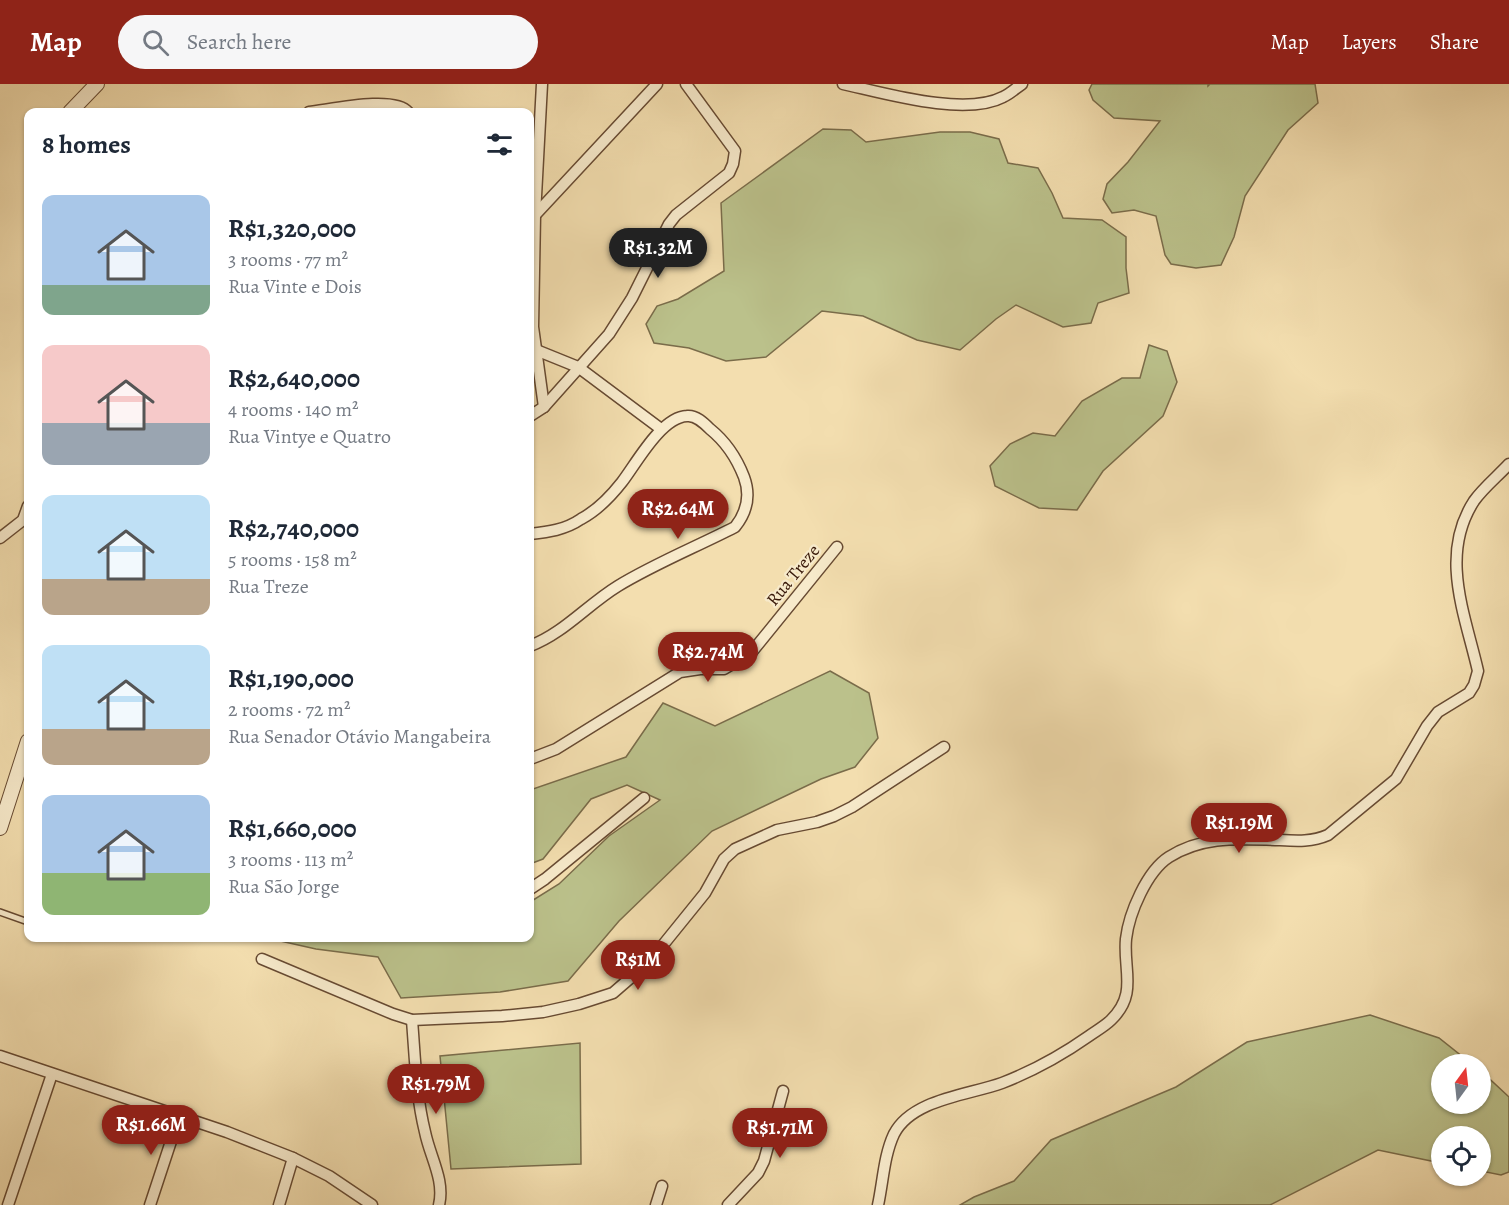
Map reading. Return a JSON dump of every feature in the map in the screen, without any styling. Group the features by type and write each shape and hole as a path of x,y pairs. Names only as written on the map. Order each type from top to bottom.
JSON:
{"street":[{"path":"74,108 97,84"},
{"path":"534,278 542,84"},
{"path":"535,215 657,84"},
{"path":"534,413 544,407 624,314 669,224 676,215 729,172 733,164 735,151 686,84"},
{"path":"843,84 950,105 978,104 1002,98 1022,84"},
{"path":"344,108 379,104 404,108"},
{"path":"534,335 544,407"},
{"path":"536,350 578,367 661,429"},
{"path":"534,533 561,530 583,519 620,484 661,429 686,416 695,417 714,432 734,457 747,488 748,499 744,516 735,528 620,584 595,601 562,630 534,644"},
{"path":"878,1205 889,1148 895,1132 908,1118 931,1103 1002,1083 1047,1063 1111,1020 1123,1005 1128,990 1126,937 1133,915 1146,882 1167,858 1181,849 1204,841 1316,840 1328,835 1396,779 1427,726 1438,712 1469,693 1474,685 1478,671 1456,575 1457,541 1475,500 1509,464"},
{"path":"0,538 22,520 24,515"},
{"name":"Rua Treze","path":"534,757 556,749 680,672 724,669 751,653 837,547"},
{"path":"262,959 412,1020 502,1016 543,1012 579,1004 613,993 650,961 705,892 723,859 735,849 777,830 834,816 852,807 944,747"},
{"path":"0,828 24,753"},
{"path":"534,887 644,798"},
{"path":"412,1020 417,1089 423,1122 441,1184 439,1205"},
{"path":"0,1056 227,1132 293,1158 329,1176 372,1205"},
{"path":"8,1205 52,1074"},
{"path":"728,1205 758,1173 764,1161 783,1091"},
{"path":"150,1205 179,1117"},
{"path":"279,1205 293,1158"},
{"path":"656,1205 662,1186"}],"lane":[{"path":"0,912 24,921"}],"green space":[{"path":"1092,84 1208,84 1208,86 1210,84 1315,84 1318,103 1288,130 1245,196 1234,237 1221,265 1196,268 1171,264 1165,255 1156,216 1134,210 1112,213 1103,199 1107,184 1128,162 1160,121 1114,118 1093,100 1089,90"},
{"path":"823,129 851,130 866,142 940,132 970,132 999,139 1008,163 1038,168 1063,218 1102,220 1126,237 1129,293 1098,303 1091,323 1063,327 1016,305 960,350 917,340 863,316 822,311 766,357 726,361 689,348 654,343 646,324 657,306 678,299 724,271 721,203"},
{"path":"1149,345 1167,351 1177,382 1163,416 1103,471 1077,510 1039,508 995,486 990,466 1010,444 1033,433 1055,436 1082,401 1122,378 1140,378"},
{"path":"830,671 869,693 878,738 855,767 821,779 712,831 619,921 568,981 500,992 401,998 378,957 316,949 285,942 534,942 534,900 559,884 609,836 660,800 627,785 591,799 543,859 534,862 534,789 626,757 663,703 715,726"},
{"path":"1370,1015 1439,1038 1459,1054 1431,1054 1431,1114 1491,1114 1491,1080 1509,1097 1509,1172 1501,1175 1491,1173 1491,1126 1431,1126 1431,1161 1378,1150 1270,1205 960,1205 1014,1181 1051,1140 1176,1087 1247,1042"},
{"path":"580,1043 581,1164 451,1169 440,1056"}]}
